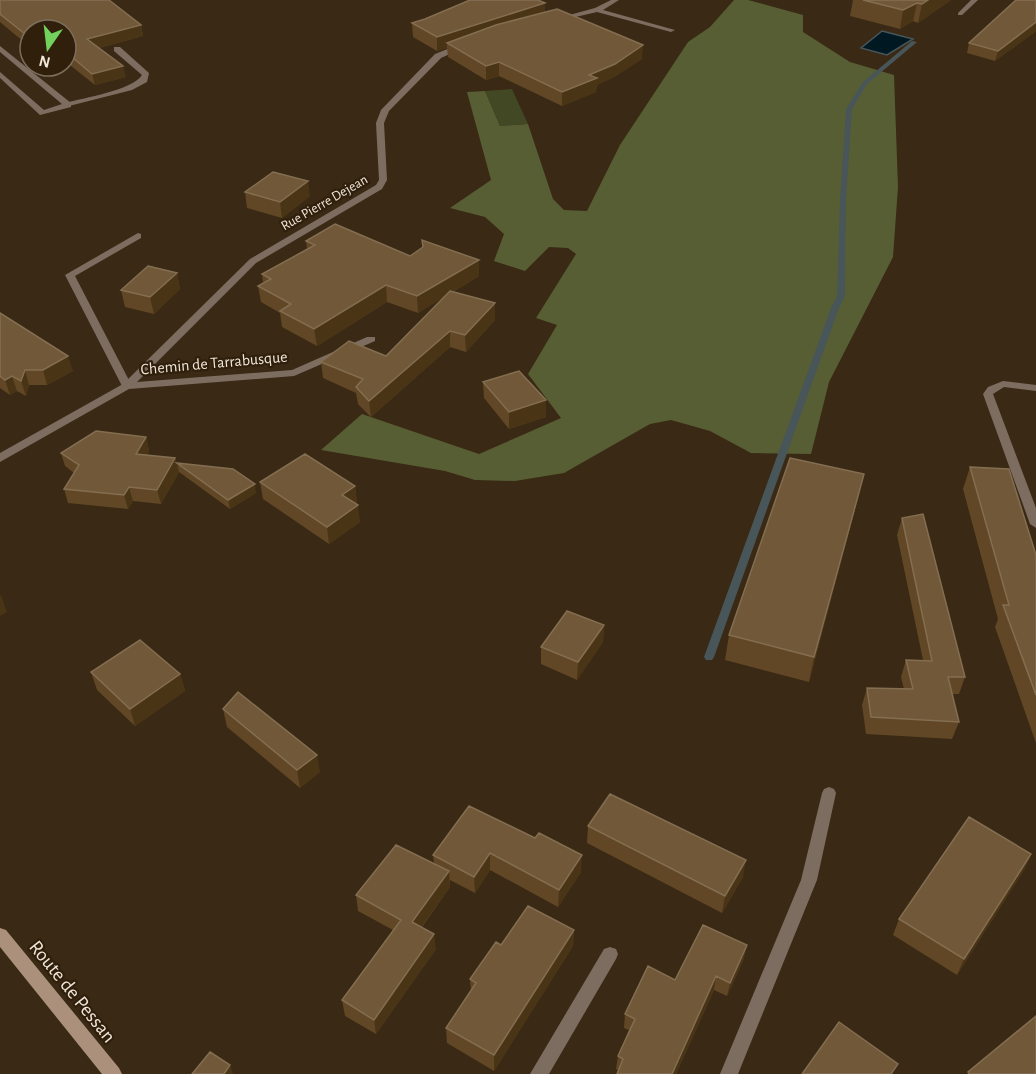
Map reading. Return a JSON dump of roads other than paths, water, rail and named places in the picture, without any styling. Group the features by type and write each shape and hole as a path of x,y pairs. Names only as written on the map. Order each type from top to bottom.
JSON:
{"main road":[{"name":"Route de Pessan","path":"0,935 113,1074"}],"street":[{"path":"546,22 597,10 616,0"},
{"path":"960,14 975,0"},
{"path":"597,10 671,30"},
{"name":"Rue Pierre Dejean","path":"127,386 253,261 379,187 383,180 380,123 385,110 438,56 474,42"},
{"path":"0,48 68,105"},
{"path":"0,74 43,113 129,88 144,80 146,75 142,70 117,49"},
{"path":"127,386 70,275 138,236"},
{"name":"Chemin de Tarrabusque","path":"0,458 127,386 294,373 371,339"},
{"path":"1036,388 1000,384 991,388 988,394 1036,524"},
{"path":"729,1074 809,880 829,793"},
{"path":"539,1074 610,954"}],"water":[{"path":"882,31 913,39 887,55 861,48"}],"waterway":[{"path":"709,657 841,296 843,200 849,109 865,83 914,42"}]}
